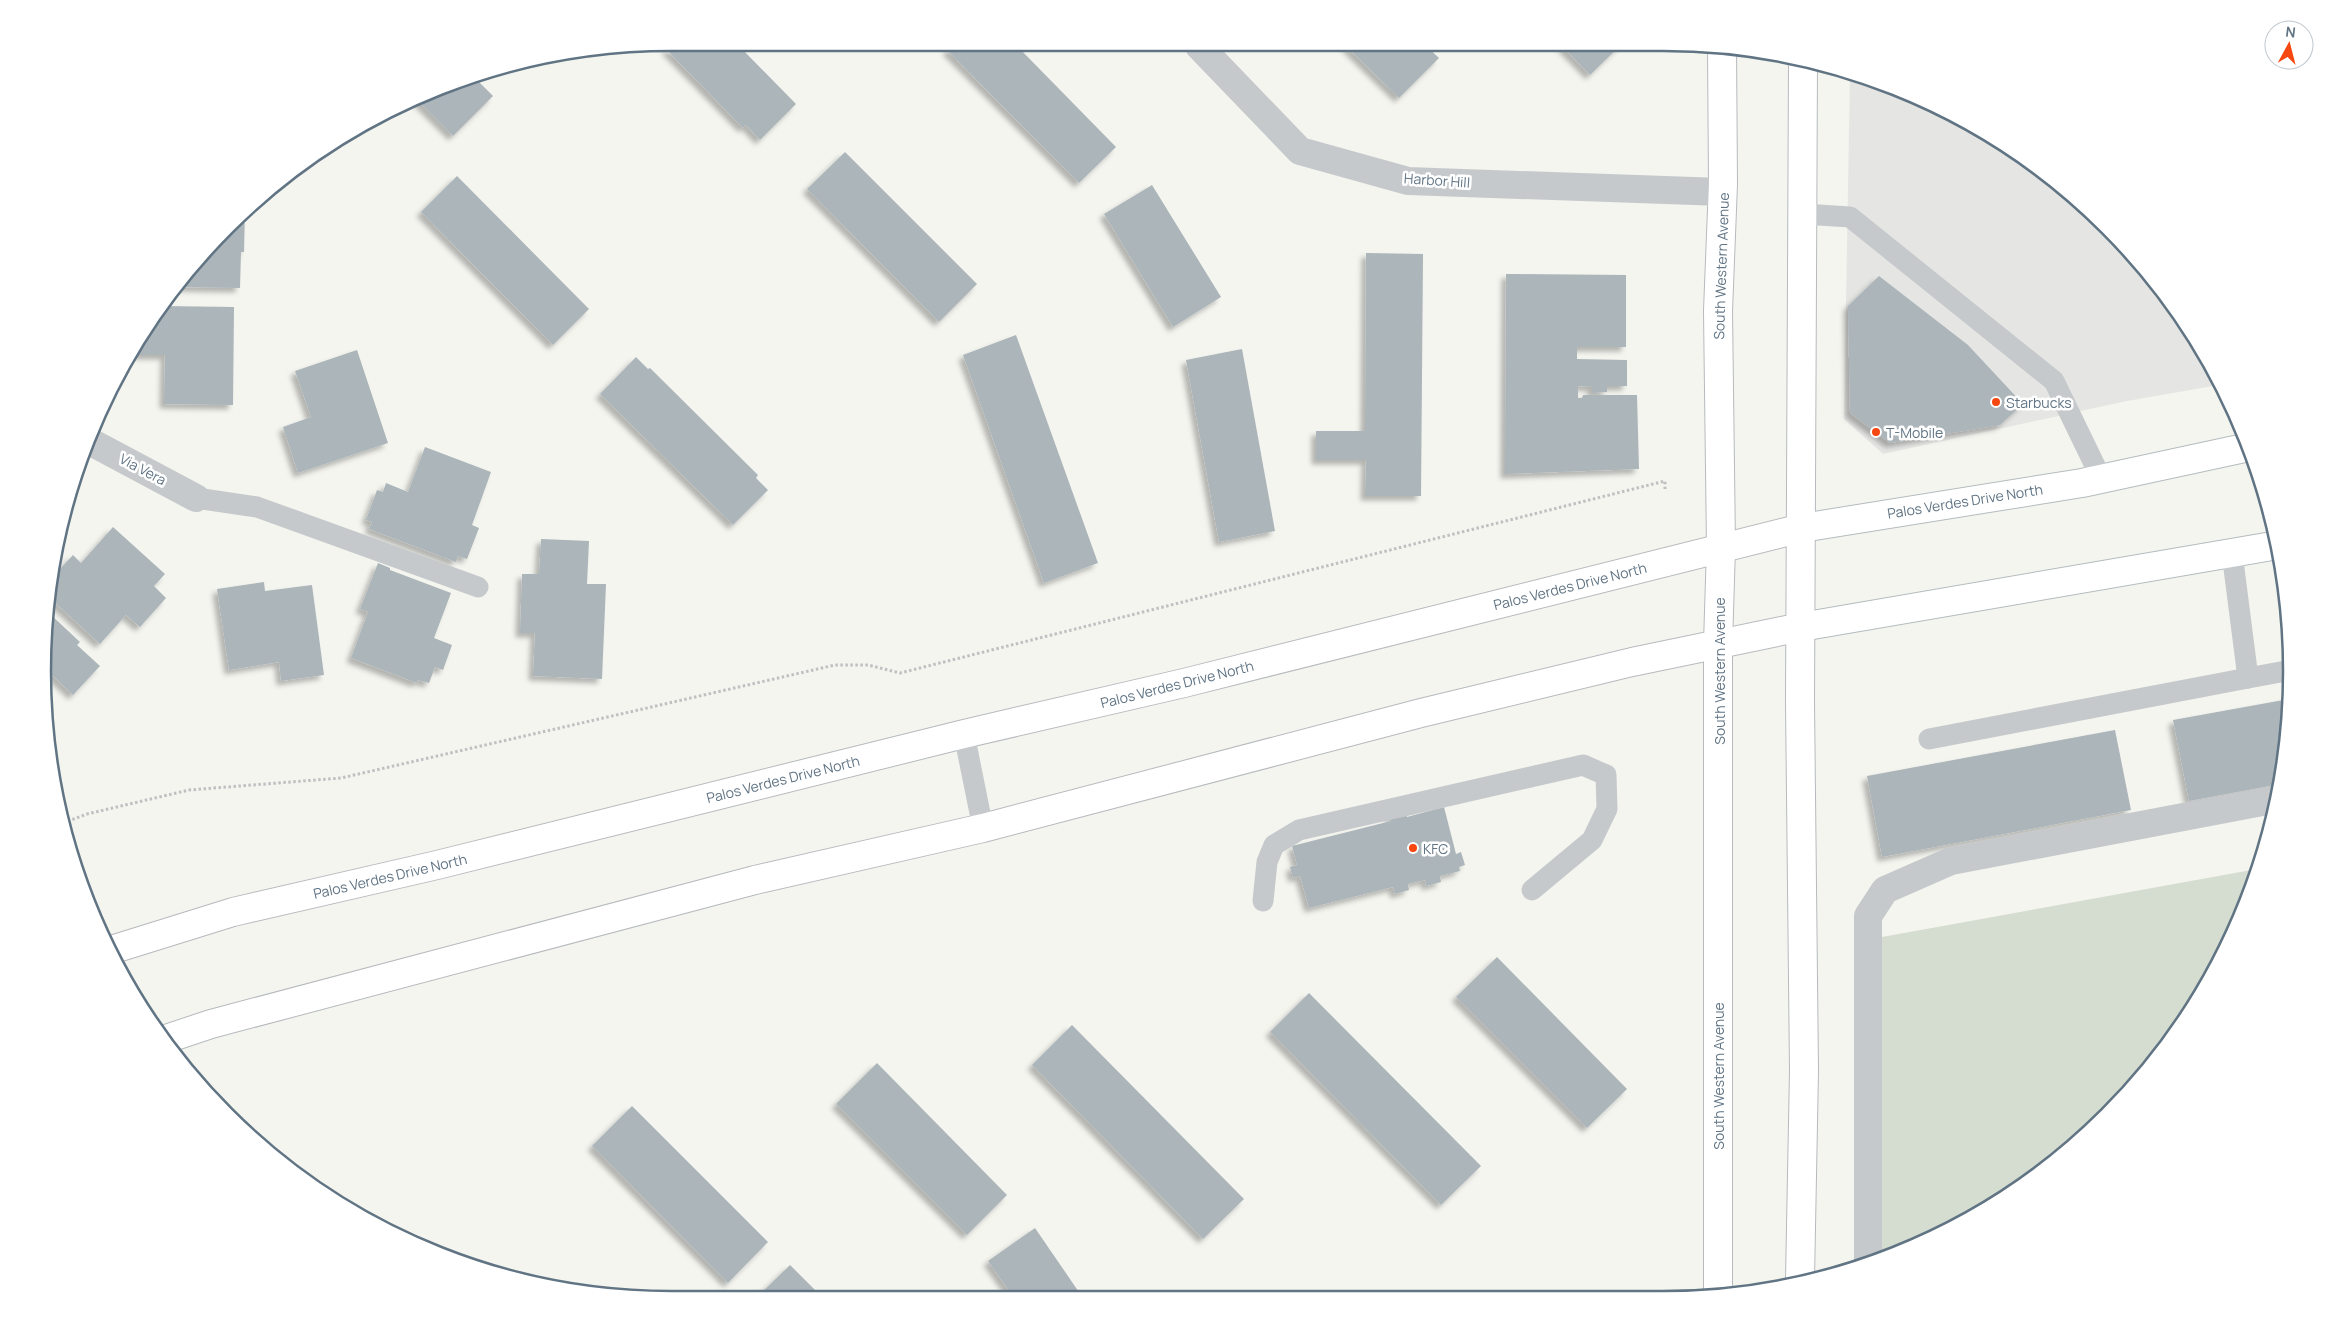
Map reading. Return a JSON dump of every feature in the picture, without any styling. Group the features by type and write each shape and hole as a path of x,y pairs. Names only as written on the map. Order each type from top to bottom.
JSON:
{"main road":[{"name":"South Western Avenue","path":"1718,1288 1718,644 1721,547 1718,311 1722,192 1722,55"},
{"path":"1800,1275 1804,1071 1801,627 1803,67"},
{"name":"Palos Verdes Drive North","path":"117,948 233,912 437,865 964,734 1193,681 1721,547 1802,528 2101,478 2241,449"},
{"path":"172,1037 211,1024 755,880 983,828 1421,713 1632,662 1801,627 2270,546"}],"street":[{"name":"Harbor Hill","path":"1204,51 1300,151 1408,181 1722,192"},
{"name":"Via Vera","path":"95,443 196,498"},
{"path":"1868,1256 1868,916 1885,890 1951,861 2269,801"}],"lane":[{"path":"1803,214 1850,217 2054,381 2101,478"},
{"path":"196,498 258,507 478,587"},
{"path":"2232,553 2248,678"},
{"path":"1929,739 2283,672"},
{"path":"964,734 983,828"},
{"path":"1263,901 1267,862 1274,845 1299,830 1583,765 1606,775 1607,809 1592,840 1532,890"}],"path":[{"path":"70,820 87,814 189,790 341,778 835,665 868,665 900,673 1665,481 1665,489"}],"shaded area":[{"path":"1850,80 1900,98 1973,134 2040,179 2072,205 2129,262 2155,294 2200,361 2213,386 2127,401 1883,454 1844,419"},
{"path":"2250,870 2236,908 2200,981 2155,1048 2129,1080 2101,1109 2072,1137 2040,1163 1973,1208 1937,1227 1875,1253 1871,939"}],"building":[{"path":"668,51 744,51 796,104 760,140 746,125 743,128"},
{"path":"948,51 1022,51 1116,147 1079,183"},
{"path":"1351,51 1431,51 1439,58 1399,98"},
{"path":"1567,51 1615,51 1590,75"},
{"path":"479,82 493,96 453,136 421,104"},
{"path":"845,152 977,284 939,322 807,189"},
{"path":"457,176 589,309 553,345 421,212"},
{"path":"1152,185 1221,297 1173,327 1104,214"},
{"path":"245,222 244,252 241,252 240,288 185,287 205,262"},
{"path":"1366,253 1423,254 1421,496 1365,496 1366,460 1316,460 1316,431 1365,431"},
{"path":"1506,274 1626,275 1626,347 1577,347 1577,359 1627,360 1627,386 1607,386 1607,392 1592,393 1592,387 1578,386 1578,398 1582,398 1583,395 1637,395 1639,469 1505,474"},
{"path":"1879,276 1968,345 2023,404 2000,425 1890,443 1850,413 1848,306"},
{"path":"171,306 234,307 233,405 164,404 165,355 139,355"},
{"path":"1016,335 1098,563 1044,583 963,355"},
{"path":"1242,349 1275,531 1219,542 1186,360"},
{"path":"357,350 388,443 298,473 283,427 311,417 295,371"},
{"path":"636,357 648,369 650,368 758,475 756,478 768,490 733,525 600,394"},
{"path":"425,447 491,472 472,525 479,528 467,559 458,556 456,562 369,529 372,522 366,520 377,490 383,492 386,483 408,492"},
{"path":"113,527 165,574 154,586 166,598 140,627 126,615 100,644 56,603 60,568 73,555 81,563"},
{"path":"541,539 589,541 587,584 606,584 602,679 533,676 535,633 520,633 522,574 539,574"},
{"path":"378,563 390,568 390,570 451,593 434,638 452,645 443,670 435,667 429,683 418,680 417,683 351,658 368,612 360,609"},
{"path":"264,582 265,591 312,585 324,675 281,681 279,662 229,670 217,589"},
{"path":"54,618 80,642 77,645 100,666 73,695 51,674"},
{"path":"2282,700 2272,785 2189,801 2173,720"},
{"path":"2115,730 2131,810 1882,857 1867,776"},
{"path":"1444,807 1456,854 1461,852 1465,865 1459,867 1460,871 1440,876 1441,882 1426,886 1425,880 1408,884 1409,890 1395,894 1393,887 1309,908 1300,876 1293,878 1290,867 1297,865 1292,846 1391,821 1389,814 1405,810 1407,817"},
{"path":"1497,957 1627,1089 1587,1128 1456,997"},
{"path":"1309,993 1481,1166 1441,1205 1270,1032"},
{"path":"1072,1025 1244,1199 1203,1239 1032,1065"},
{"path":"877,1063 1007,1195 967,1235 836,1104"},
{"path":"632,1106 768,1242 728,1283 592,1146"},
{"path":"1035,1228 1078,1291 1009,1291 988,1261"},
{"path":"790,1265 816,1291 763,1291"}],"place":[{"name":"Starbucks","path":"1996,402"},
{"name":"T-Mobile","path":"1876,432"},
{"name":"KFC","path":"1413,848"}]}
